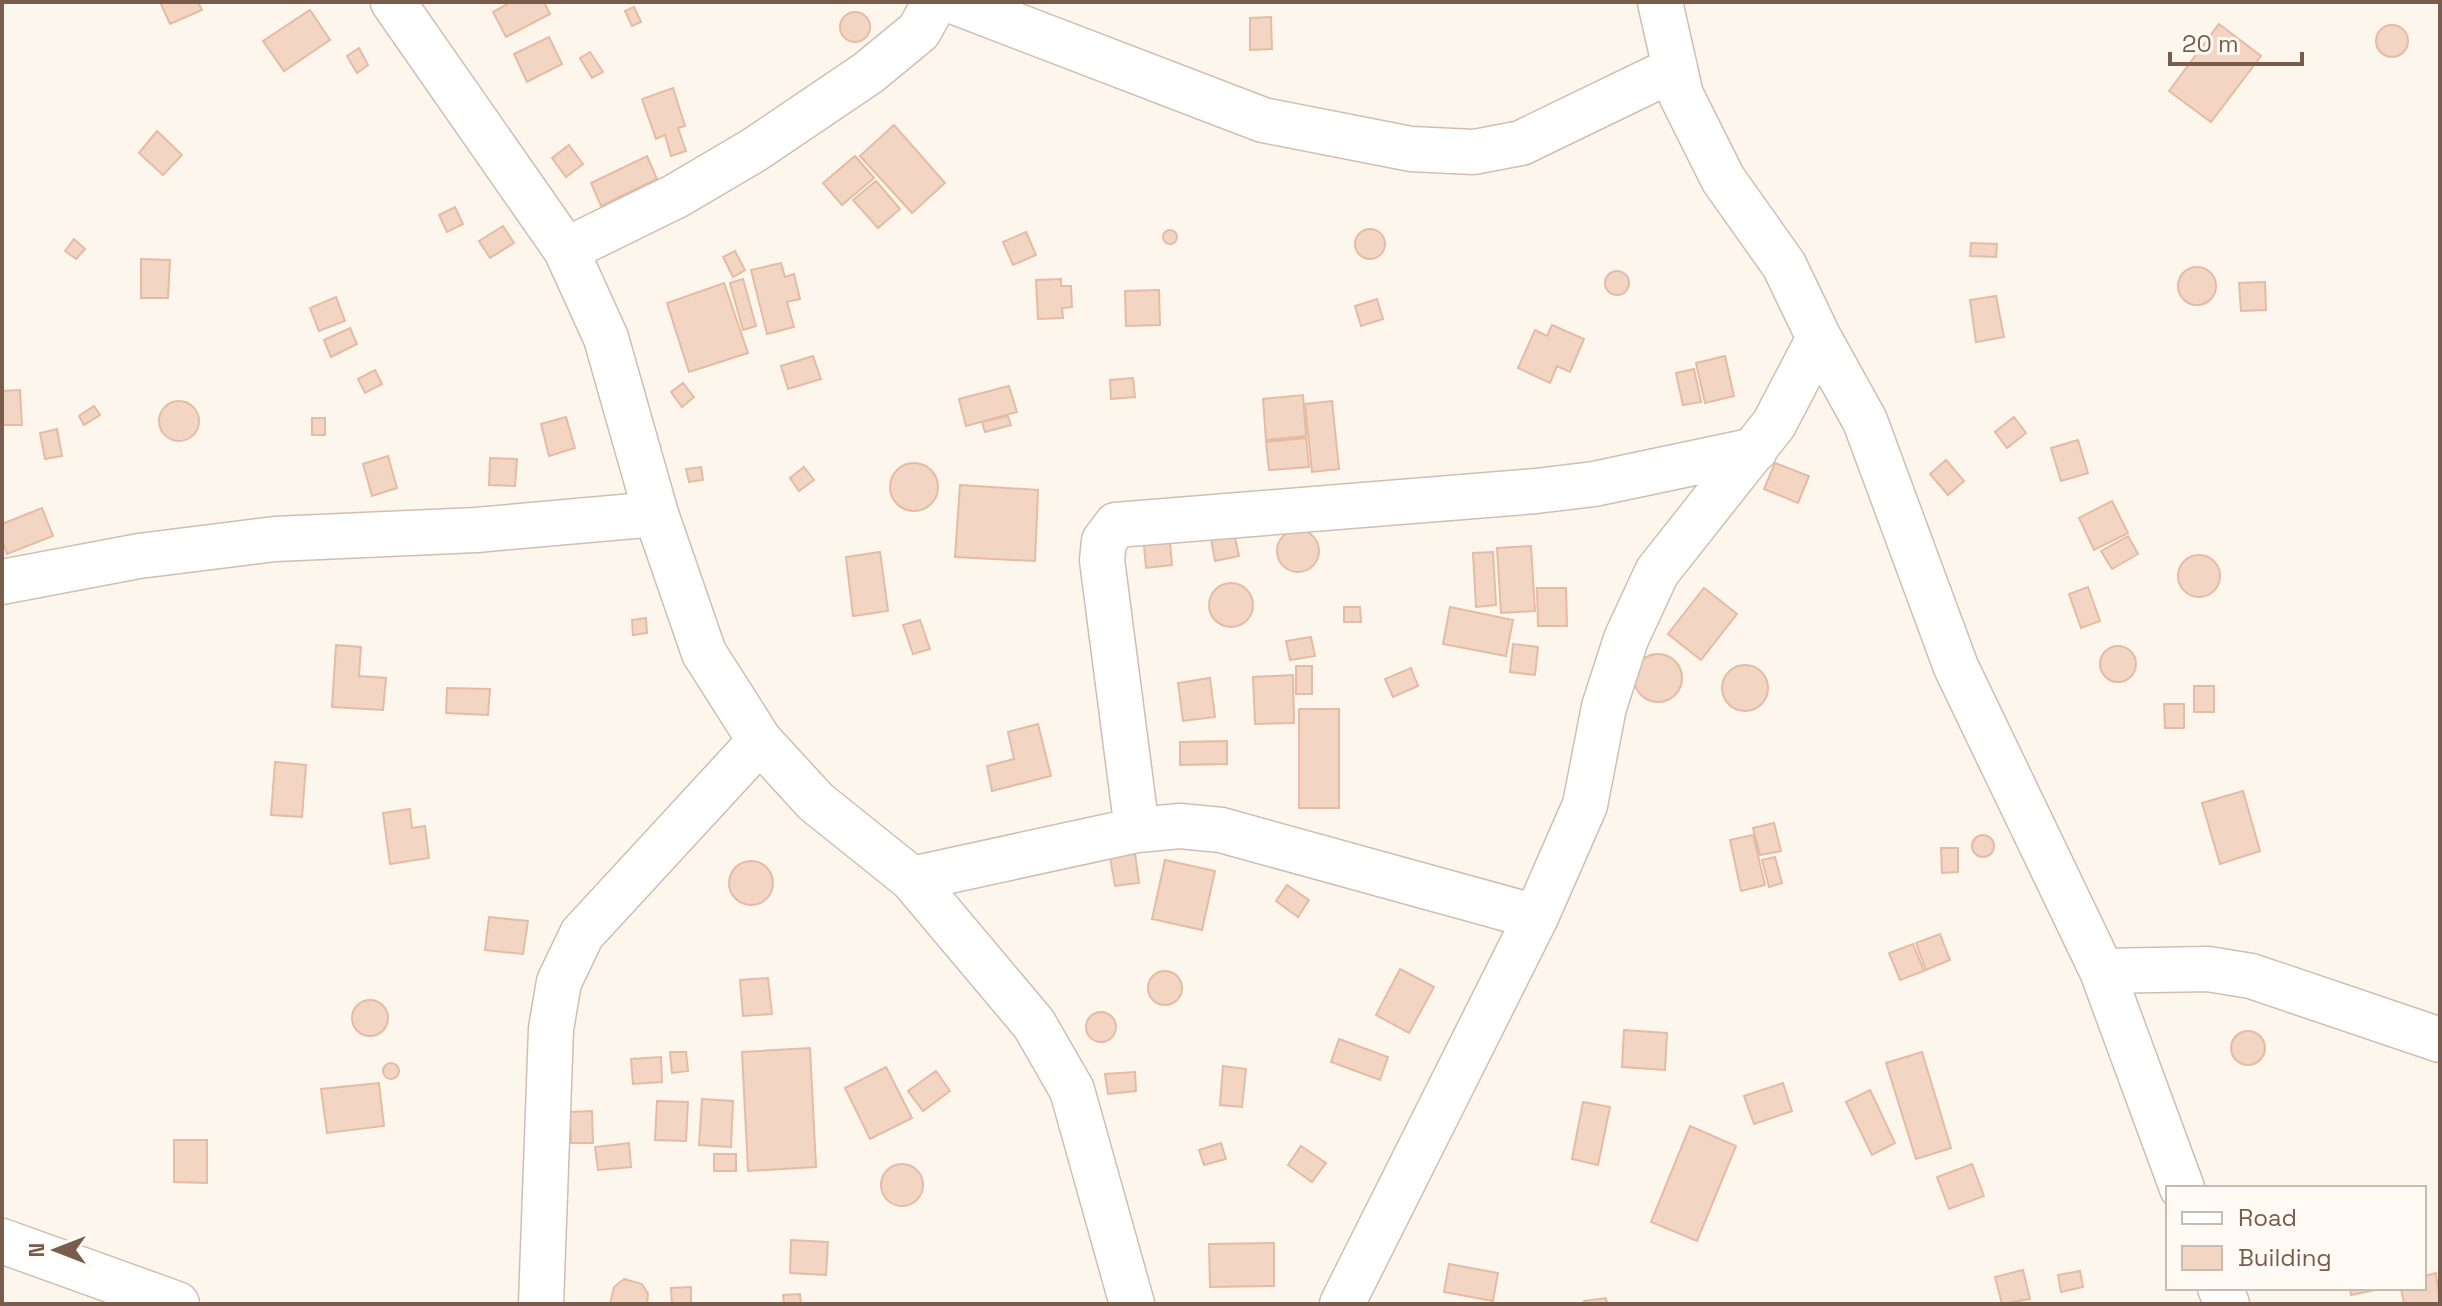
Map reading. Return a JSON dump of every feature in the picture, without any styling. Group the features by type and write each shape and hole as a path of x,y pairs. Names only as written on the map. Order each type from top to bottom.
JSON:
{"street":[{"path":"393,2 566,250 606,338 656,514 704,653 760,741 816,802 912,879 1034,1024 1057,1060 1072,1090 1132,1304"},
{"path":"566,250 676,196 754,150 868,73 919,31 935,2"},
{"path":"955,2 1263,120 1411,149 1474,152 1521,143 1674,69"},
{"path":"1660,2 1681,95 1723,179 1784,265 1819,338 1865,421 1956,667 2102,971 2181,1186"},
{"path":"1342,1304 1536,917 1585,805 1604,707 1626,639 1657,572 1774,424 1819,338"},
{"path":"1137,830 1102,560 1104,541 1116,525 1536,491 1594,484 1755,450"},
{"path":"2,582 139,556 275,539 476,530 656,514"},
{"path":"541,1304 551,1029 559,982 582,934 760,741"},
{"path":"912,879 1137,830 1180,826 1221,830 1536,917"},
{"path":"2102,971 2208,969 2251,976 2440,1040"},
{"path":"2,1241 133,1296 177,1304"}],"building":[{"path":"160,2 198,2 202,10 170,24"},
{"path":"511,2 544,2 550,14 506,37 493,12"},
{"path":"634,7 641,22 632,26 625,11"},
{"path":"310,10 330,40 284,71 263,41"},
{"path":"855,12 861,13 869,21 869,33 861,41 855,42 849,41 841,33 840,27 841,21 849,13"},
{"path":"1271,17 1272,49 1250,50 1250,18"},
{"path":"2219,24 2261,56 2211,122 2169,91"},
{"path":"2392,25 2403,30 2408,41 2403,52 2392,57 2381,52 2376,41 2381,30"},
{"path":"549,37 562,64 527,82 514,54"},
{"path":"359,48 368,65 357,73 347,56"},
{"path":"590,52 603,72 592,78 580,58"},
{"path":"673,88 685,126 678,128 686,151 671,156 665,135 656,139 642,99"},
{"path":"894,125 945,183 912,213 860,156"},
{"path":"157,131 182,155 163,175 139,153"},
{"path":"569,145 583,164 566,177 552,158"},
{"path":"647,156 657,179 601,206 591,183"},
{"path":"855,156 874,178 842,205 823,183"},
{"path":"876,181 900,209 878,228 853,200"},
{"path":"455,207 463,224 447,232 439,215"},
{"path":"503,226 514,243 490,258 479,241"},
{"path":"1370,229 1381,233 1385,244 1381,255 1370,259 1359,255 1355,244 1359,233"},
{"path":"1170,230 1177,237 1170,244 1163,237"},
{"path":"1026,232 1036,255 1013,265 1003,242"},
{"path":"74,239 85,249 76,259 65,251"},
{"path":"1971,243 1997,244 1996,257 1970,256"},
{"path":"735,251 745,270 733,277 723,257"},
{"path":"141,259 170,260 168,298 141,298"},
{"path":"781,263 785,277 794,274 800,299 787,302 794,327 767,334 751,270"},
{"path":"2197,267 2210,273 2216,286 2210,299 2197,305 2184,299 2178,286 2184,273"},
{"path":"1617,271 1626,274 1629,283 1626,292 1617,295 1608,292 1605,283 1608,274"},
{"path":"743,279 756,326 743,330 730,283"},
{"path":"1061,279 1061,286 1071,286 1072,307 1062,308 1063,318 1038,319 1036,280"},
{"path":"2265,282 2266,310 2241,311 2239,283"},
{"path":"724,283 748,353 689,372 667,303"},
{"path":"1159,290 1160,325 1126,326 1125,291"},
{"path":"1996,296 2004,337 1976,342 1970,300"},
{"path":"336,297 345,321 319,331 310,308"},
{"path":"1377,299 1383,319 1361,326 1355,306"},
{"path":"1552,325 1584,339 1570,372 1557,366 1550,383 1518,368 1535,330 1547,336"},
{"path":"350,328 357,344 331,357 324,340"},
{"path":"813,356 821,379 788,389 781,366"},
{"path":"1725,356 1734,396 1705,403 1696,363"},
{"path":"1694,369 1701,402 1683,405 1676,373"},
{"path":"375,370 382,384 365,393 358,379"},
{"path":"1133,378 1135,397 1111,399 1110,380"},
{"path":"683,383 694,397 682,407 671,392"},
{"path":"1009,386 1017,412 966,426 959,399"},
{"path":"20,390 22,425 2,425 2,391"},
{"path":"1303,395 1306,436 1266,440 1263,399"},
{"path":"179,401 193,407 199,421 193,435 179,441 165,435 159,421 165,407"},
{"path":"1332,401 1339,469 1312,472 1305,404"},
{"path":"94,406 100,415 84,425 79,416"},
{"path":"1008,416 1011,425 985,432 982,422"},
{"path":"566,417 575,448 549,456 541,424"},
{"path":"2014,417 2026,433 2007,448 1995,432"},
{"path":"312,418 325,418 325,435 312,435"},
{"path":"57,429 62,456 45,459 40,433"},
{"path":"1306,438 1309,467 1269,470 1266,442"},
{"path":"2078,440 2088,473 2061,481 2051,448"},
{"path":"388,456 397,488 372,496 363,464"},
{"path":"490,458 517,459 515,486 489,485"},
{"path":"1946,460 1964,481 1948,495 1930,474"},
{"path":"914,463 923,464 931,470 937,478 937,496 931,504 923,510 914,511 905,510 897,504 891,496 890,487 891,478 897,470 905,464"},
{"path":"1775,463 1809,476 1798,503 1764,489"},
{"path":"701,467 703,480 689,482 686,469"},
{"path":"804,467 814,480 799,491 790,478"},
{"path":"960,485 1038,490 1035,561 955,557"},
{"path":"2112,501 2128,533 2094,550 2079,518"},
{"path":"42,508 53,536 7,554 2,540 2,524"},
{"path":"1233,528 1239,556 1215,561 1210,533"},
{"path":"1298,530 1313,536 1319,551 1313,566 1298,572 1283,566 1277,551 1283,536"},
{"path":"1169,532 1172,565 1146,568 1143,535"},
{"path":"2128,536 2138,554 2112,569 2101,551"},
{"path":"1531,546 1535,611 1501,613 1497,548"},
{"path":"880,552 888,611 853,616 846,557"},
{"path":"1493,552 1496,605 1476,607 1473,553"},
{"path":"2199,555 2214,561 2220,576 2214,591 2199,597 2184,591 2178,576 2184,561"},
{"path":"1231,583 1247,589 1253,605 1247,621 1231,627 1215,621 1209,605 1215,589"},
{"path":"2088,587 2100,621 2081,628 2069,594"},
{"path":"1537,588 1566,588 1567,626 1538,626"},
{"path":"1704,588 1737,614 1701,660 1668,634"},
{"path":"1344,607 1360,607 1361,622 1344,622"},
{"path":"1450,607 1513,620 1506,656 1443,644"},
{"path":"646,618 647,633 633,635 632,620"},
{"path":"920,620 930,649 913,654 903,625"},
{"path":"1311,637 1315,656 1290,660 1286,641"},
{"path":"1513,644 1538,647 1535,675 1510,672"},
{"path":"336,645 361,647 359,676 386,678 383,710 332,707"},
{"path":"2118,646 2131,651 2136,664 2131,677 2118,682 2105,677 2100,664 2105,651"},
{"path":"1658,654 1675,661 1682,678 1675,695 1658,702 1641,695 1634,678 1641,661"},
{"path":"1745,665 1761,672 1768,688 1761,704 1745,711 1729,704 1722,688 1729,672"},
{"path":"1296,666 1312,666 1312,694 1296,694"},
{"path":"1411,668 1418,686 1393,697 1385,679"},
{"path":"1293,675 1294,723 1255,724 1253,677"},
{"path":"1210,678 1215,717 1183,721 1178,683"},
{"path":"2194,686 2214,686 2214,712 2194,712"},
{"path":"447,688 490,689 488,715 446,713"},
{"path":"2164,704 2184,704 2184,728 2165,728"},
{"path":"1299,709 1339,709 1339,808 1299,808"},
{"path":"1038,724 1051,776 992,791 987,766 1014,759 1008,732"},
{"path":"1227,741 1227,764 1180,765 1180,742"},
{"path":"275,762 306,765 302,817 271,815"},
{"path":"2243,791 2260,851 2220,864 2202,803"},
{"path":"410,809 412,828 425,826 429,858 390,864 383,813"},
{"path":"1774,823 1781,851 1760,855 1753,828"},
{"path":"1753,835 1765,885 1741,891 1730,840"},
{"path":"1983,835 1991,838 1994,846 1991,854 1983,857 1975,854 1972,846 1975,838"},
{"path":"1941,848 1958,848 1958,872 1942,873"},
{"path":"1135,853 1139,883 1115,886 1110,857"},
{"path":"1775,857 1782,883 1769,887 1762,860"},
{"path":"1165,860 1215,871 1202,930 1152,919"},
{"path":"751,861 767,867 773,883 767,899 751,905 735,899 729,883 735,867"},
{"path":"1287,885 1309,900 1298,917 1276,901"},
{"path":"489,917 528,921 523,954 485,950"},
{"path":"1940,934 1950,960 1926,970 1916,943"},
{"path":"1913,944 1924,971 1900,980 1889,953"},
{"path":"1400,969 1434,987 1409,1033 1376,1015"},
{"path":"1165,971 1177,976 1182,988 1177,1000 1165,1005 1153,1000 1148,988 1153,976"},
{"path":"768,978 772,1014 743,1016 740,980"},
{"path":"370,1000 382,1006 388,1018 382,1030 370,1036 358,1030 352,1018 358,1006"},
{"path":"1101,1012 1112,1016 1116,1027 1112,1038 1101,1042 1090,1038 1086,1027 1090,1016"},
{"path":"1624,1030 1667,1033 1665,1070 1622,1067"},
{"path":"2248,1031 2260,1036 2265,1048 2260,1060 2248,1065 2236,1060 2231,1048 2236,1036"},
{"path":"1339,1039 1388,1057 1380,1080 1331,1062"},
{"path":"810,1048 816,1167 748,1171 742,1052"},
{"path":"670,1052 686,1052 688,1071 672,1073"},
{"path":"1922,1052 1951,1148 1916,1159 1886,1063"},
{"path":"661,1057 662,1082 633,1084 631,1059"},
{"path":"388,1063 394,1063 399,1071 397,1077 388,1079 383,1074 383,1068"},
{"path":"1223,1066 1246,1069 1242,1107 1220,1105"},
{"path":"886,1067 912,1118 870,1139 845,1088"},
{"path":"936,1071 950,1091 923,1111 908,1091"},
{"path":"1135,1072 1136,1091 1108,1094 1105,1074"},
{"path":"379,1083 384,1126 327,1133 321,1089"},
{"path":"1783,1083 1792,1111 1754,1124 1744,1096"},
{"path":"1870,1090 1895,1143 1872,1155 1846,1102"},
{"path":"702,1099 733,1101 731,1147 699,1145"},
{"path":"657,1101 688,1102 686,1141 655,1140"},
{"path":"1583,1102 1610,1107 1598,1165 1572,1159"},
{"path":"592,1111 593,1143 571,1143 570,1112"},
{"path":"1690,1126 1736,1146 1697,1241 1651,1222"},
{"path":"174,1140 207,1140 207,1183 174,1182"},
{"path":"629,1143 631,1167 598,1170 595,1147"},
{"path":"1221,1143 1226,1159 1204,1165 1199,1150"},
{"path":"1301,1146 1326,1163 1312,1182 1288,1165"},
{"path":"714,1154 736,1154 736,1171 714,1171"},
{"path":"902,1164 917,1170 923,1185 917,1200 902,1206 887,1200 881,1185 887,1170"},
{"path":"1972,1164 1984,1196 1949,1209 1937,1177"},
{"path":"791,1240 828,1242 826,1275 790,1273"},
{"path":"1274,1243 1274,1286 1210,1287 1209,1244"},
{"path":"1449,1264 1498,1273 1493,1301 1444,1292"},
{"path":"2023,1270 2030,1299 2002,1304 1995,1277"},
{"path":"2080,1271 2083,1287 2061,1292 2058,1275"},
{"path":"2436,1273 2440,1304 2404,1304 2401,1290 2426,1290 2426,1276"},
{"path":"624,1279 642,1284 648,1294 647,1304 610,1304 614,1287"},
{"path":"691,1287 691,1304 672,1304 671,1288"},
{"path":"2350,1290 2375,1290 2351,1295"},
{"path":"800,1294 801,1304 784,1304 783,1295"},
{"path":"1606,1298 1607,1304 1585,1304 1584,1301"}]}
